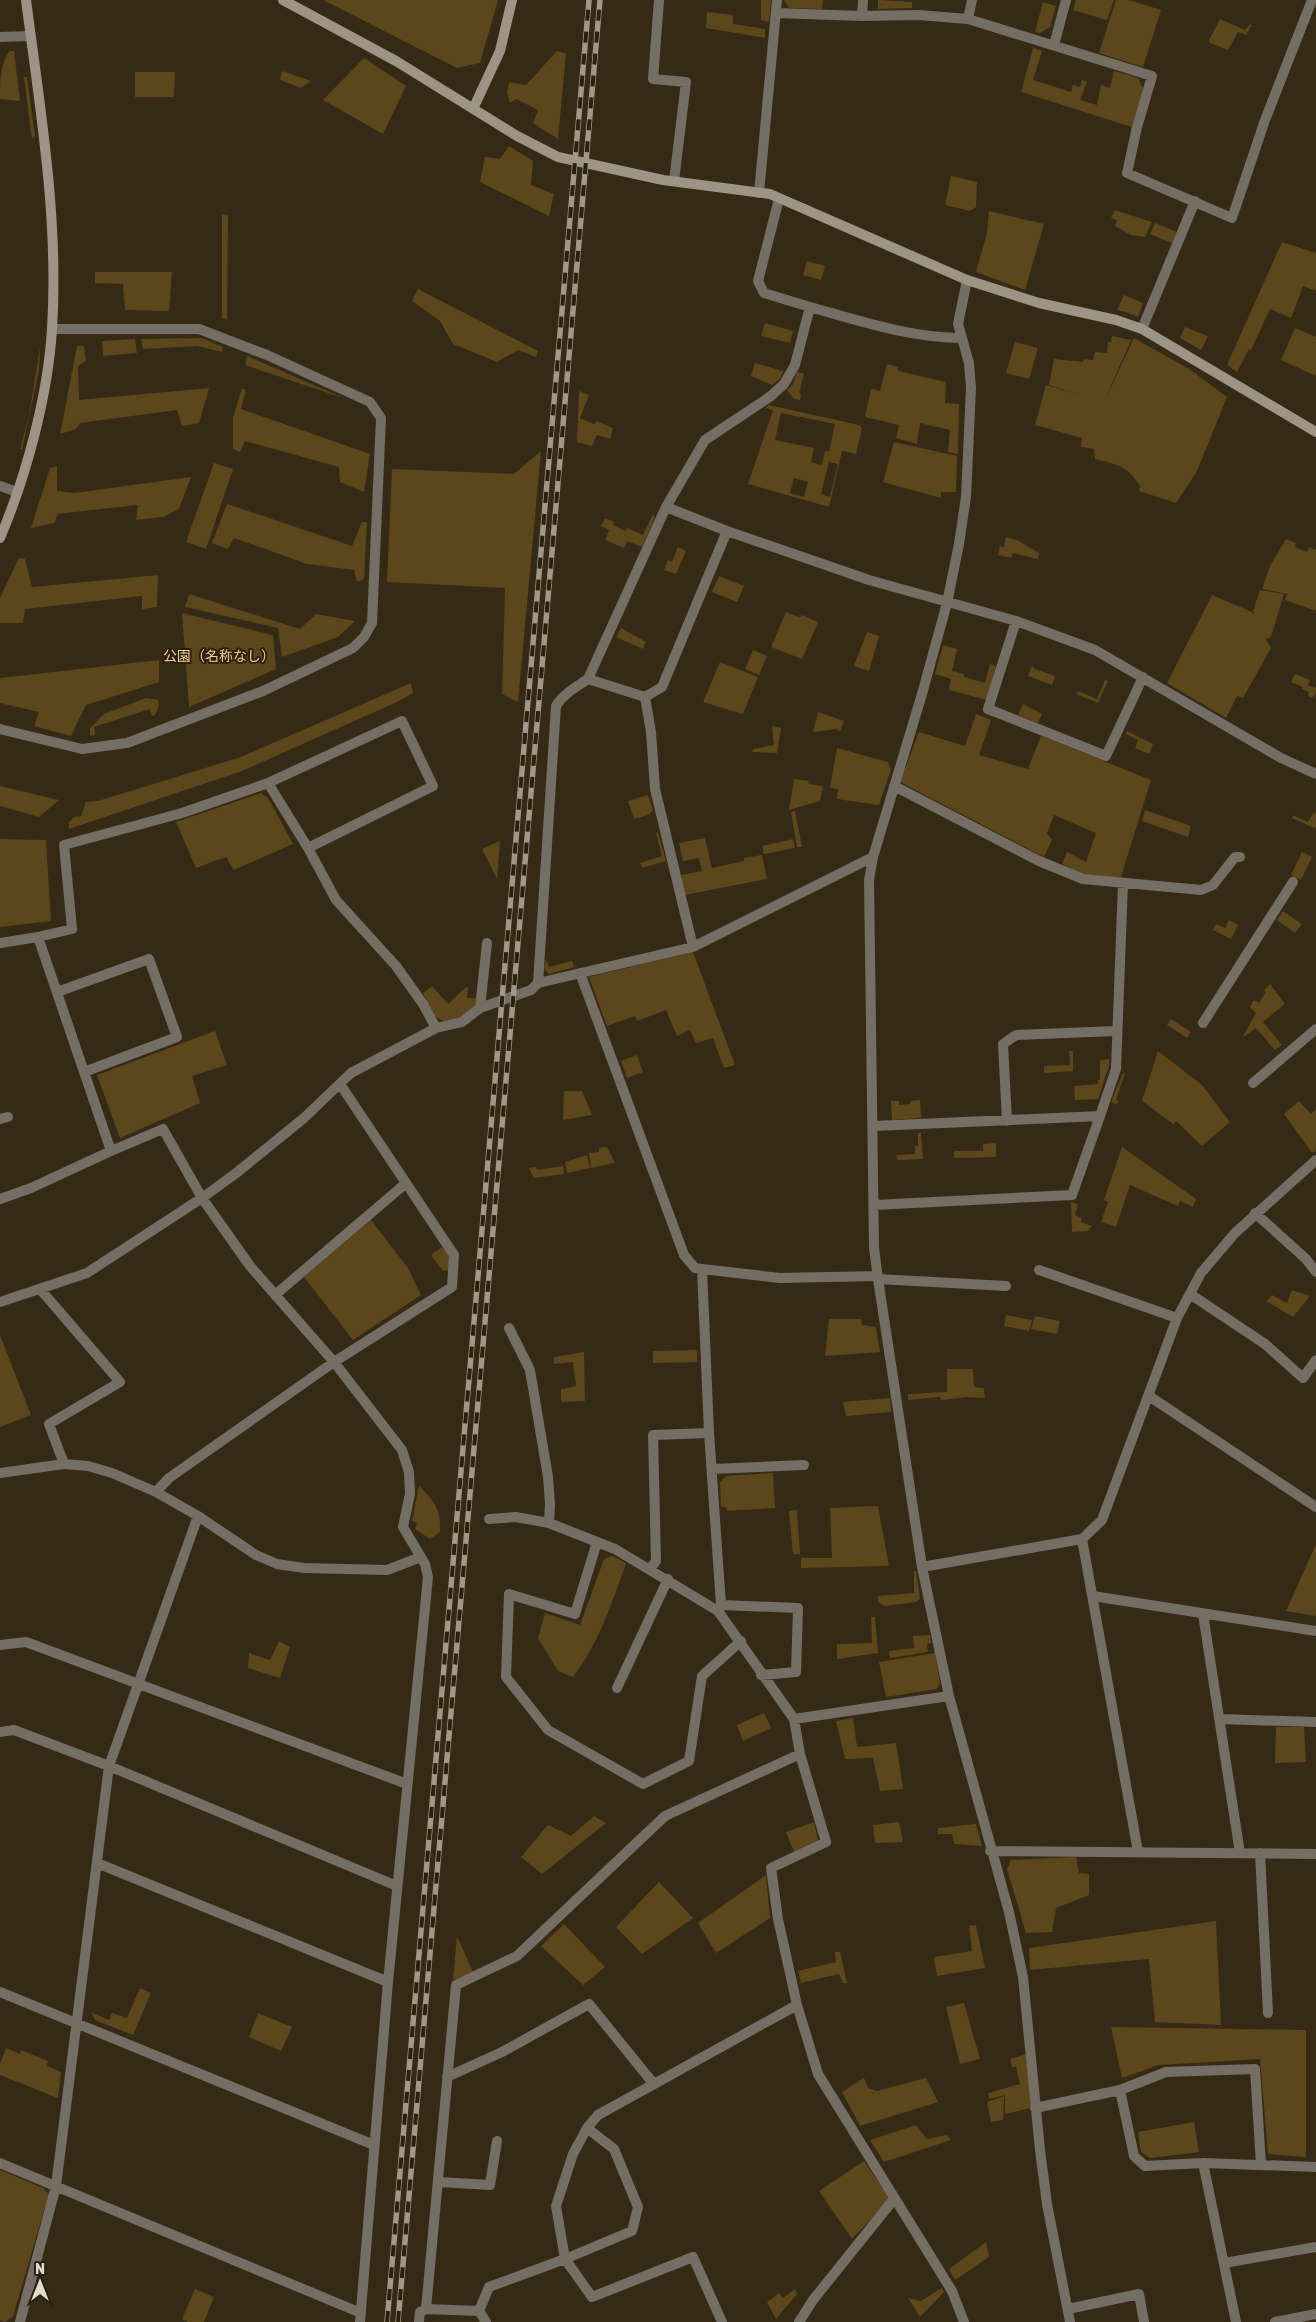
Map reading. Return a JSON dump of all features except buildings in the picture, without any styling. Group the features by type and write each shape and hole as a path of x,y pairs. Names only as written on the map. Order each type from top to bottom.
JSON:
{"street":[{"path":"0,538 31,449 47,371 52,329 51,218 26,0"},
{"path":"283,0 396,61 517,136 558,157 674,181 770,194 967,280 1039,303 1116,320 1142,329 1316,432"},
{"path":"473,109 500,51 512,0"},
{"path":"659,0 653,79 686,82 674,181"},
{"path":"759,193 776,0"},
{"path":"862,16 863,0"},
{"path":"968,19 972,0"},
{"path":"1054,44 1066,0"},
{"path":"776,13 862,16 918,15 968,19 1054,44 1152,76 1137,127 1127,173 1232,218 1265,120 1312,0"},
{"path":"0,37 30,36"},
{"path":"779,199 758,281 764,293 868,323 936,338 962,338"},
{"path":"1142,329 1195,201"},
{"path":"967,280 958,324 969,363 971,388 966,497 947,603 873,857 869,880 874,1126 874,1248 922,1567 949,1696 990,1850 1009,1912 1023,1977 1035,2108 1047,2204 1070,2322"},
{"path":"538,983 556,706 565,695 588,679 666,507 705,440 771,396 784,384 795,365 810,307"},
{"path":"0,729 82,749 127,743 263,691 353,648 372,623 381,418 370,402 266,354 199,329 71,331 52,329"},
{"path":"0,486 17,492"},
{"path":"666,507 727,531 869,580 1016,621 1095,650 1281,758 1316,774"},
{"path":"645,698 662,687 727,531"},
{"path":"1016,621 988,710 1106,756 1143,677"},
{"path":"588,679 645,698"},
{"path":"645,698 651,732 655,789 693,947"},
{"path":"0,944 72,929 64,845 182,813 268,783 402,721 433,786 308,848"},
{"path":"268,783 308,848 336,900 396,966 423,1004 436,1028"},
{"path":"894,786 1040,861 1083,879 1201,890 1213,885 1234,857 1240,857"},
{"path":"0,1302 87,1273 202,1198 304,1118 351,1074 436,1028 462,1022 480,1008 531,990 538,983 693,947 873,857"},
{"path":"1203,1023 1293,882"},
{"path":"874,1205 1072,1195 1116,1069 1123,883"},
{"path":"38,937 112,1151"},
{"path":"480,1008 487,943"},
{"path":"56,992 149,958 177,1036 84,1072"},
{"path":"580,973 684,1255 695,1268 780,1278 878,1278 1006,1286"},
{"path":"1253,1083 1316,1029"},
{"path":"1007,1120 1003,1044 1016,1035 1116,1031"},
{"path":"156,1492 169,1478 334,1362 452,1287 454,1255 340,1084"},
{"path":"874,1126 1100,1116"},
{"path":"0,1199 31,1188 163,1129 202,1198 250,1266 334,1362 402,1450 409,1472 410,1494 403,1527 420,1557 428,1577 388,1982 361,2318 0,2163"},
{"path":"922,1567 1082,1539 1102,1520 1177,1318 1190,1294 1215,1254 1255,1213 1316,1160"},
{"path":"276,1295 405,1184"},
{"path":"1255,1213 1306,1259 1316,1272"},
{"path":"702,1269 708,1433 712,1469 719,1608"},
{"path":"1039,1270 1177,1318"},
{"path":"40,1288 120,1382 49,1424 64,1464"},
{"path":"1190,1294 1265,1344 1303,1378 1316,1360"},
{"path":"509,1328 530,1370 548,1477 549,1523"},
{"path":"1149,1396 1316,1507"},
{"path":"650,1569 656,1561 653,1435 708,1433"},
{"path":"0,1473 64,1464 88,1466 112,1473 156,1492 198,1516 256,1555 277,1564 304,1568 387,1570 420,1557"},
{"path":"712,1469 804,1465"},
{"path":"20,2322 56,2186 109,1766 198,1516"},
{"path":"489,1519 516,1517 549,1523 615,1549 719,1608 761,1675 794,1718 800,1754 826,1842 771,1868 778,1919 797,2005 818,2074 952,2291 964,2322"},
{"path":"1082,1539 1138,1852"},
{"path":"597,1542 575,1614 509,1594 506,1678 548,1730 643,1784 688,1761 702,1676 741,1642"},
{"path":"617,1688 668,1579"},
{"path":"1093,1596 1316,1631"},
{"path":"719,1608 798,1608 796,1672 761,1675"},
{"path":"1203,1614 1240,1853"},
{"path":"0,1645 26,1642 137,1685 408,1784"},
{"path":"794,1718 949,1696"},
{"path":"1219,1720 1316,1722"},
{"path":"0,1732 14,1730 109,1766 397,1886"},
{"path":"426,2309 456,1985 517,1956 665,1816 800,1754"},
{"path":"990,1850 1316,1854"},
{"path":"1260,1853 1268,2013"},
{"path":"97,1862 388,1982"},
{"path":"0,1992 374,2145"},
{"path":"447,2077 502,2052 589,2004 653,2083"},
{"path":"722,2322 693,2257 592,2297 565,2259 556,2206 573,2154 587,2128 598,2115 797,2005"},
{"path":"1035,2108 1120,2090 1166,2072 1255,2069 1261,2165"},
{"path":"1120,2090 1134,2156 1145,2166 1203,2163 1316,2167"},
{"path":"479,2312 488,2286 565,2259 632,2231 638,2207 614,2149 587,2128"},
{"path":"438,2182 490,2185 497,2141"},
{"path":"1203,2163 1236,2322"},
{"path":"799,2322 813,2300 894,2199"},
{"path":"1224,2263 1316,2247"},
{"path":"1068,2309 1138,2294 1144,2322"},
{"path":"419,2322 420,2312 426,2309 479,2312"},
{"path":"479,2312 486,2322"},
{"path":"1274,2322 1316,2314"}],"green space":[{"path":"323,0 498,0 480,63 457,68"},
{"path":"761,0 771,0 769,22 761,20"},
{"path":"784,0 823,0 822,9 789,8"},
{"path":"878,0 912,2 912,8 878,9"},
{"path":"1076,0 1114,0 1107,20 1073,10"},
{"path":"1116,0 1128,0 1161,10 1143,67 1099,53"},
{"path":"1043,2 1056,6 1050,27 1040,33 1035,32"},
{"path":"707,12 733,15 733,24 765,29 765,38 706,28"},
{"path":"1220,19 1245,30 1250,24 1252,25 1246,35 1238,32 1228,50 1210,43 1209,40"},
{"path":"1033,48 1042,51 1033,80 1071,92 1073,85 1080,87 1082,80 1087,82 1080,100 1097,105 1101,85 1110,88 1114,71 1138,78 1143,88 1132,127 1021,92"},
{"path":"10,51 14,51 20,101 0,99 2,67"},
{"path":"557,51 566,53 558,139 533,123 538,110 516,99 510,103 507,93 509,82 526,85"},
{"path":"364,58 406,86 383,134 323,100"},
{"path":"282,71 311,81 301,88 280,80"},
{"path":"135,72 175,72 174,97 135,97"},
{"path":"24,77 27,77 35,136 32,139"},
{"path":"509,146 533,161 531,185 554,194 549,216 480,182 485,157 500,159"},
{"path":"951,176 977,182 976,207 970,211 945,205"},
{"path":"1115,210 1152,222 1145,237 1131,235 1115,226 1117,220 1111,218"},
{"path":"989,211 1044,224 1025,290 976,272 987,233"},
{"path":"222,214 228,215 227,320 222,318"},
{"path":"1155,223 1177,232 1172,243 1150,234"},
{"path":"1282,242 1316,253 1316,291 1303,286 1291,318 1270,309 1251,350 1249,349 1237,372 1227,365"},
{"path":"807,261 825,266 821,280 803,275"},
{"path":"95,272 172,272 169,311 125,310 123,284 95,283"},
{"path":"418,289 538,351 536,357 518,350 497,362 453,344 440,321 412,301"},
{"path":"1124,295 1143,303 1138,317 1117,310"},
{"path":"765,323 793,331 790,343 761,336"},
{"path":"1185,327 1208,336 1201,350 1180,338"},
{"path":"1295,328 1316,337 1316,376 1281,360"},
{"path":"1112,336 1131,340 1104,402 1134,338 1189,369 1227,397 1197,471 1176,503 1139,491 1140,486 1126,470 1095,459 1094,449 1081,447 1082,438 1035,425 1046,385 1081,395 1049,385 1054,359 1083,362 1084,359 1093,360 1095,352 1107,353 1108,342 1111,342"},
{"path":"201,338 223,347 222,352 197,346 143,349 141,339"},
{"path":"135,339 137,353 103,356 102,341"},
{"path":"1015,342 1038,348 1029,379 1006,373"},
{"path":"77,346 84,346 86,361 78,366 79,400 209,388 199,423 182,426 177,410 80,423 76,429 60,434"},
{"path":"40,347 39,370 22,450 20,449 29,416"},
{"path":"247,356 346,399 245,365"},
{"path":"755,363 783,371 781,378 772,385 751,376"},
{"path":"887,364 898,367 898,371 946,382 945,403 959,404 958,454 948,452 950,430 920,423 917,444 896,438 899,425 865,417 871,389 880,391"},
{"path":"797,372 804,374 799,393 801,394 800,400 794,399 787,390 793,384"},
{"path":"242,388 246,390 241,409 370,454 364,492 340,482 339,467 245,441 240,452 233,449 233,418"},
{"path":"579,391 589,395 580,418 594,424 597,421 613,428 610,439 597,435 592,446 577,442"},
{"path":"769,405 859,425 862,428 856,454 842,451 829,507 748,484 773,410 765,408","holes":["781,413 835,424 829,451 825,451 822,465 811,462 814,448 775,440","829,462 838,464 830,497 821,494","794,478 808,482 804,497 790,493"]},
{"path":"894,442 957,456 956,492 941,492 941,498 883,482"},
{"path":"541,451 518,702 502,694 505,588 387,582 392,469 514,474"},
{"path":"214,463 233,469 206,549 186,542"},
{"path":"57,466 57,491 74,493 191,477 179,509 163,517 136,520 138,505 57,514 55,523 31,528 50,468"},
{"path":"227,504 352,546 362,522 367,522 364,579 357,582 354,570 307,564 234,538 228,549 212,543"},
{"path":"653,514 655,517 642,547 627,541 624,548 605,540 609,530 601,526 605,518 614,522 613,525 625,531 627,528 643,535"},
{"path":"1006,537 1017,540 1039,553 1038,559 1013,553 1011,558 998,555 1000,546 1004,547"},
{"path":"1286,539 1296,543 1295,547 1307,552 1309,547 1316,550 1316,611 1285,600 1287,594 1262,589 1270,566"},
{"path":"678,547 686,551 676,574 664,570 668,560 672,562"},
{"path":"19,558 25,559 32,587 158,575 157,607 142,609 142,596 25,609 23,623 0,623 0,598"},
{"path":"719,576 744,586 737,602 712,592"},
{"path":"1260,590 1284,594 1271,637 1266,639 1271,648 1243,698 1237,696 1226,718 1167,683 1212,595 1252,612 1254,615 1253,611"},
{"path":"189,594 300,629 316,614 355,621 338,637 282,657 278,628 185,607"},
{"path":"786,612 800,618 802,615 818,622 802,659 771,647"},
{"name":"公園（名称なし）","path":"182,613 273,635 276,669 189,707"},
{"path":"621,628 646,642 643,649 616,637"},
{"path":"867,632 879,636 869,671 854,666"},
{"path":"943,645 957,649 952,671 964,674 964,677 985,683 990,664 996,666 987,700 949,690 951,679 935,674"},
{"path":"753,650 767,656 759,675 745,669"},
{"path":"159,660 159,682 86,705 71,736 34,726 39,712 0,703 0,678"},
{"path":"720,662 758,677 743,714 703,702"},
{"path":"1032,666 1035,669 1055,676 1052,685 1028,676"},
{"path":"1295,674 1310,680 1308,685 1316,688 1316,693 1312,698 1308,696 1309,692 1302,689 1303,687 1291,682"},
{"path":"1105,680 1108,681 1098,703 1076,694 1078,691 1097,699"},
{"path":"411,683 413,693 397,702 242,771 69,829 69,822 74,817 81,816 86,802 98,801 241,757"},
{"path":"146,698 158,700 159,706 155,715 152,716 150,709 94,727 95,735 90,736 90,728 104,714"},
{"path":"1023,704 1042,714 1038,723 1018,715"},
{"path":"818,712 844,721 840,731 836,729 813,732"},
{"path":"976,714 991,720 979,755 1028,769 1041,736 1151,780 1120,880 1084,875 1062,864 1067,852 1086,862 1096,833 1054,815 1047,833 1052,840 1044,857 900,782 919,732 965,746"},
{"path":"772,726 781,728 777,753 752,752 753,749 774,745"},
{"path":"1127,731 1153,744 1149,754 1135,748 1138,740 1126,734"},
{"path":"837,748 888,762 891,769 879,805 837,799 838,789 830,788"},
{"path":"794,779 809,781 808,784 823,786 820,801 789,810"},
{"path":"0,786 59,800 39,817 0,806"},
{"path":"261,793 268,798 293,844 234,870 226,857 196,868 176,822"},
{"path":"648,795 653,810 648,815 634,819 628,801"},
{"path":"1145,810 1191,826 1188,837 1142,821"},
{"path":"795,811 802,847 797,847 791,812"},
{"path":"1314,812 1316,813 1316,829 1292,818 1293,815 1308,822"},
{"path":"658,832 666,861 642,868 640,863 662,856 656,833"},
{"path":"705,838 712,868 744,861 744,858 762,855 767,879 685,895 681,875 702,871 699,858 683,861 679,843"},
{"path":"0,839 46,840 51,921 0,927"},
{"path":"793,839 795,848 764,854 762,846"},
{"path":"500,841 497,879 482,849"},
{"path":"1302,852 1312,857 1301,880 1291,875"},
{"path":"1283,911 1302,924 1295,933 1277,920"},
{"path":"1229,920 1238,925 1231,939 1213,930 1216,924 1225,928"},
{"path":"693,952 735,1065 724,1068 713,1038 696,1043 690,1030 677,1036 666,1010 637,1021 635,1016 607,1026 589,977"},
{"path":"546,959 549,967 572,961 574,967 549,974 544,968"},
{"path":"1270,984 1285,1004 1263,1022 1282,1045 1275,1050 1256,1028 1242,1038 1256,1013 1250,1007 1254,1000 1259,1003 1266,992 1264,990"},
{"path":"432,986 448,1004 466,987 468,988 467,998 476,998 475,1004 470,1012 460,1018 445,1022 435,1016 423,993"},
{"path":"1171,1019 1191,1032 1187,1038 1167,1025"},
{"path":"215,1031 227,1065 192,1076 200,1103 120,1138 97,1075"},
{"path":"1069,1051 1073,1051 1073,1071 1044,1073 1044,1066 1070,1065"},
{"path":"1158,1051 1202,1085 1230,1122 1202,1146 1176,1121 1173,1124 1142,1101"},
{"path":"637,1055 643,1072 627,1078 621,1061"},
{"path":"1109,1059 1109,1066 1098,1099 1075,1100 1074,1086 1098,1084 1098,1080 1100,1080 1100,1060"},
{"path":"1123,1073 1125,1073 1116,1100 1119,1101 1116,1104 1111,1102"},
{"path":"564,1091 582,1091 592,1115 563,1120"},
{"path":"920,1100 921,1118 892,1120 891,1101 899,1101 899,1105 910,1104 910,1101"},
{"path":"1299,1101 1311,1114 1316,1109 1316,1150 1312,1153 1284,1114"},
{"path":"918,1133 921,1133 923,1159 897,1160 896,1155 915,1154 915,1146 918,1146"},
{"path":"996,1143 996,1157 954,1158 954,1151 983,1151 983,1144"},
{"path":"607,1147 615,1163 591,1168 589,1153 599,1152 599,1148"},
{"path":"1122,1147 1196,1199 1193,1207 1180,1201 1178,1206 1130,1185 1116,1227 1101,1222 1108,1202 1104,1200"},
{"path":"587,1155 590,1168 567,1173 565,1162"},
{"path":"563,1166 564,1174 534,1178 529,1168 536,1167 537,1170"},
{"path":"1071,1202 1078,1204 1075,1215 1082,1218 1081,1222 1092,1226 1088,1231 1072,1232"},
{"path":"371,1220 408,1268 421,1295 353,1340 304,1277"},
{"path":"443,1247 450,1256 449,1270 443,1271 432,1257 433,1253"},
{"path":"1292,1290 1310,1296 1293,1317 1266,1301 1272,1295 1287,1303"},
{"path":"1006,1315 1032,1320 1029,1331 1004,1326"},
{"path":"1035,1316 1060,1321 1057,1334 1031,1329"},
{"path":"829,1319 861,1319 862,1325 876,1327 880,1352 825,1356"},
{"path":"0,1335 31,1415 0,1427"},
{"path":"697,1350 697,1362 653,1363 653,1351"},
{"path":"584,1352 585,1401 561,1402 561,1389 576,1386 573,1362 554,1364 554,1357"},
{"path":"947,1369 973,1369 974,1387 984,1388 985,1398 967,1397 941,1400 940,1397 908,1400 908,1394 947,1392"},
{"path":"890,1398 891,1412 846,1416 843,1402"},
{"path":"773,1473 775,1508 727,1511 726,1507 721,1507 720,1482 726,1476"},
{"path":"419,1485 438,1511 440,1532 430,1539 415,1529 417,1523 412,1521"},
{"path":"878,1506 889,1566 801,1568 801,1558 832,1558 830,1508"},
{"path":"797,1510 800,1554 793,1554 789,1511"},
{"path":"1316,1544 1316,1616 1286,1611"},
{"path":"612,1556 626,1563 598,1637 573,1677 558,1671 538,1638 545,1613 580,1625 604,1559"},
{"path":"914,1571 916,1571 920,1599 916,1602 885,1606 878,1602 878,1596 914,1593"},
{"path":"871,1617 875,1617 878,1653 837,1659 837,1644 872,1643"},
{"path":"930,1635 931,1643 927,1644 928,1652 890,1658 889,1651 914,1648 913,1636"},
{"path":"279,1641 290,1647 280,1678 248,1668 249,1653 270,1660"},
{"path":"935,1653 940,1683 937,1689 886,1697 879,1662"},
{"path":"764,1713 771,1728 743,1741 737,1725"},
{"path":"853,1718 857,1747 896,1743 903,1789 880,1791 873,1758 845,1759 836,1721"},
{"path":"1276,1727 1304,1727 1306,1762 1275,1763"},
{"path":"594,1816 606,1823 542,1874 521,1857 548,1825 571,1836"},
{"path":"814,1822 818,1840 794,1852 786,1832"},
{"path":"899,1822 903,1842 875,1843 873,1825"},
{"path":"976,1824 982,1846 954,1844 952,1834 938,1834 938,1828"},
{"path":"1076,1857 1079,1873 1089,1874 1089,1895 1056,1908 1052,1932 1026,1933 1007,1869 1011,1860"},
{"path":"766,1875 770,1918 716,1953 698,1923"},
{"path":"659,1882 693,1918 642,1954 616,1927"},
{"path":"1216,1921 1221,2025 1155,2022 1149,1959 1030,1970 1029,1948"},
{"path":"564,1924 605,1967 583,1985 541,1946"},
{"path":"976,1925 985,1968 937,1976 934,1957 972,1951 969,1926"},
{"path":"457,1936 473,1972 453,1980"},
{"path":"835,1952 840,1952 847,1983 843,1983 839,1974 801,1983 798,1971 836,1962"},
{"path":"140,1988 151,1993 133,2035 95,2020 92,2013 109,2020 112,2013 127,2018"},
{"path":"964,2003 980,2059 960,2064 946,2007"},
{"path":"258,2013 292,2027 281,2051 249,2037"},
{"path":"1111,2027 1306,2030 1306,2157 1268,2154 1260,2059 1159,2065 1122,2078"},
{"path":"6,2048 20,2054 21,2050 48,2061 47,2066 61,2072 58,2098 0,2075 0,2064"},
{"path":"1027,2054 1031,2108 1005,2114 1005,2095 989,2099 988,2093 1020,2084 1016,2067 1012,2067 1010,2059"},
{"path":"864,2078 868,2088 877,2091 926,2078 938,2102 860,2126 842,2092"},
{"path":"1004,2096 1003,2120 991,2122 987,2102"},
{"path":"1194,2122 1199,2152 1150,2158 1141,2152 1138,2132"},
{"path":"916,2125 927,2139 947,2135 951,2140 884,2162 870,2140"},
{"path":"864,2161 890,2199 852,2239 819,2191"},
{"path":"0,2170 43,2188 49,2194 13,2316 5,2322 0,2320"},
{"path":"986,2242 989,2257 955,2280 949,2269"},
{"path":"942,2288 944,2292 920,2317 908,2298 921,2301"},
{"path":"195,2289 214,2297 204,2322 188,2322 182,2319"},
{"path":"795,2289 797,2294 776,2319 767,2302 779,2293 783,2298"}],"railway":[{"path":"387,2322 589,0"},
{"path":"398,2322 600,0"}]}
